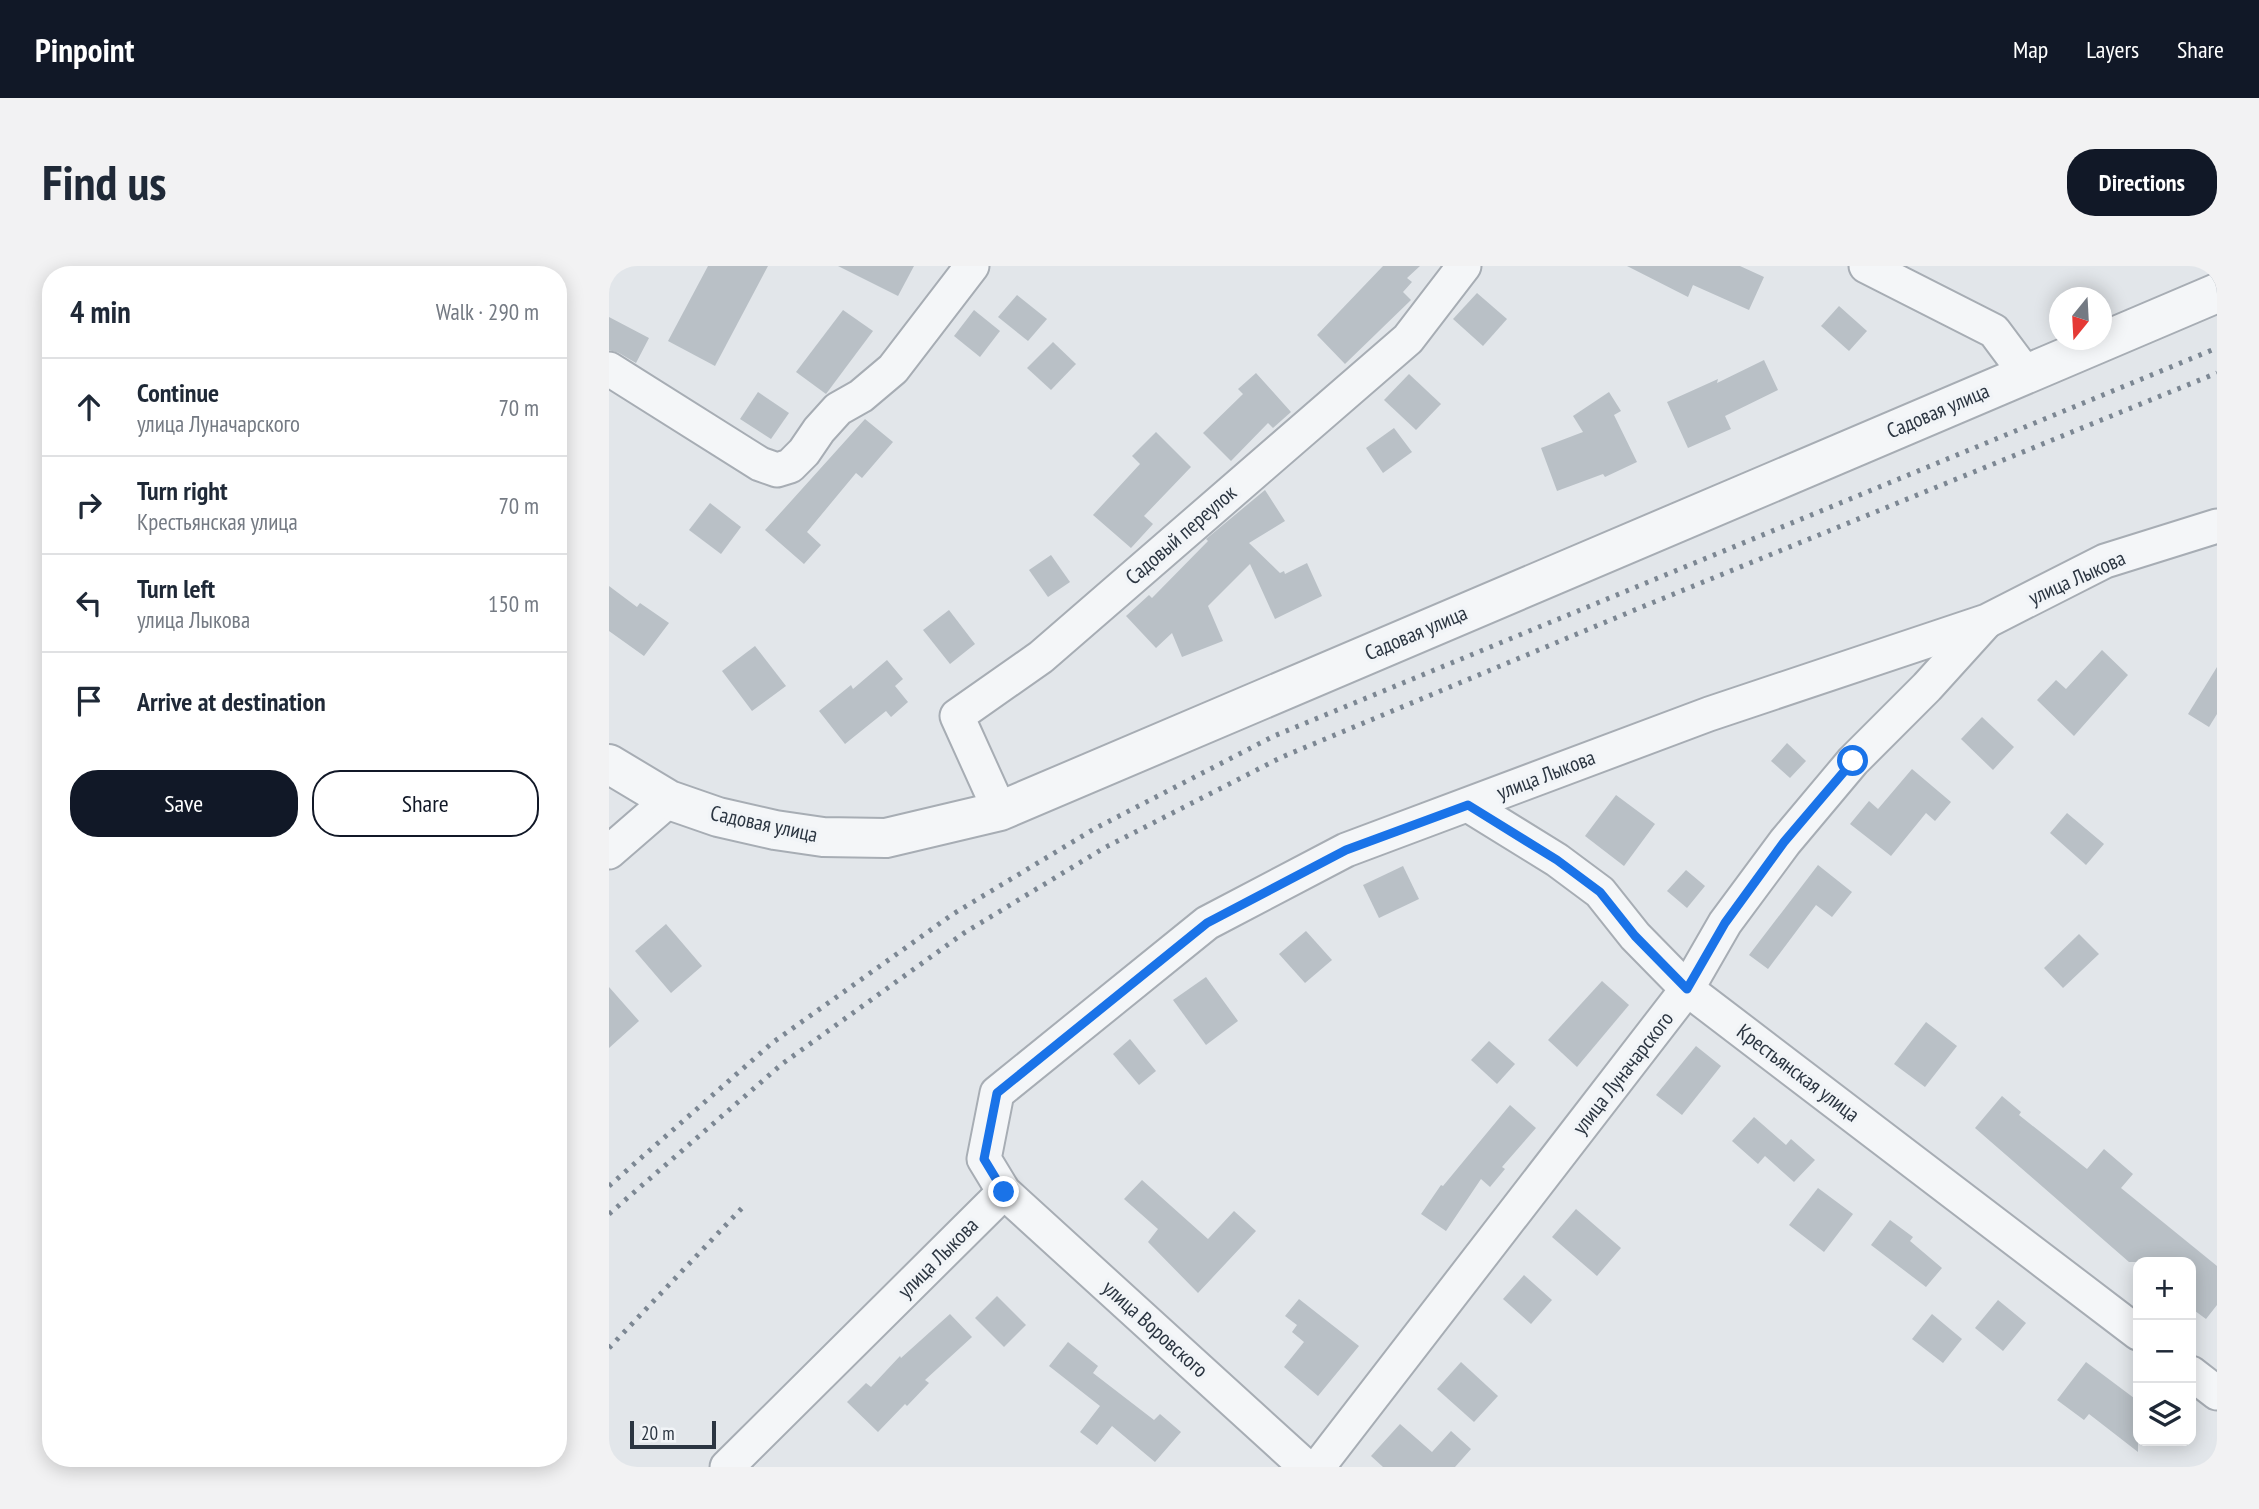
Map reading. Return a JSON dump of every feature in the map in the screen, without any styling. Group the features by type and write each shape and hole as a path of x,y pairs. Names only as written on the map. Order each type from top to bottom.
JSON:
{"street":[{"path":"609,369 760,464 777,470 790,466 804,452 819,429 838,409 861,396 893,369 972,266"},
{"name":"Садовый переулок","path":"1000,811 957,716 1041,657 1408,339 1464,266"},
{"path":"1866,266 1994,331 2026,373"},
{"name":"Садовая улица","path":"609,764 669,800 718,817 775,830 823,837 886,838 1000,811 2217,293"},
{"name":"улица Лыкова","path":"727,1467 1004,1192 984,1159 997,1093 1207,923 1346,850 1709,713 1987,621 2105,561 2214,531"},
{"name":"улица Луначарского","path":"1318,1467 1687,989 1725,923 1784,842 1853,761 1927,687 1987,621"},
{"path":"609,852 669,800"},
{"name":"Крестьянская улица","path":"1468,805 1557,860 1600,892 1635,936 1687,989 2133,1329"},
{"name":"улица Воровского","path":"1004,1192 1306,1467"},
{"path":"2196,1377 2217,1393"}],"building":[{"path":"708,266 768,266 715,366 668,341"},
{"path":"838,266 914,266 898,296"},
{"path":"1383,266 1420,266 1407,278 1412,282 1403,292 1411,300 1345,364 1317,335"},
{"path":"1627,266 1740,266 1764,277 1749,310 1693,285 1688,297"},
{"path":"1477,293 1507,319 1483,346 1453,319"},
{"path":"1017,295 1047,319 1028,341 998,317"},
{"path":"1839,306 1867,331 1849,351 1821,326"},
{"path":"843,310 873,331 826,394 796,372"},
{"path":"974,310 1000,331 980,357 954,336"},
{"path":"609,317 649,338 636,363 609,350"},
{"path":"1053,342 1076,364 1051,390 1027,368"},
{"path":"1764,360 1778,390 1725,416 1731,429 1688,448 1667,402 1718,379 1717,383"},
{"path":"1256,373 1291,412 1273,428 1268,423 1231,461 1203,433 1243,394 1238,389"},
{"path":"1409,374 1441,404 1416,430 1384,400"},
{"path":"758,392 789,413 771,439 740,419"},
{"path":"1609,392 1621,411 1614,415 1637,462 1605,477 1603,474 1557,491 1541,448 1583,432 1573,416"},
{"path":"865,419 893,442 862,478 856,473 807,532 821,545 804,564 765,530"},
{"path":"1394,428 1412,452 1383,473 1366,448"},
{"path":"1156,432 1191,467 1144,516 1153,524 1131,548 1093,515 1140,464 1132,456"},
{"path":"1265,490 1285,521 1249,543 1280,573 1284,571 1285,574 1307,563 1322,596 1275,619 1250,564 1208,606 1223,641 1182,657 1172,633 1156,648 1126,616 1149,595 1152,598 1208,541 1206,539"},
{"path":"710,503 741,527 721,554 689,530"},
{"path":"1051,555 1070,582 1048,597 1029,570"},
{"path":"609,586 637,607 640,603 669,623 644,656 609,631"},
{"path":"949,610 975,644 950,664 923,630"},
{"path":"755,646 786,686 752,711 722,671"},
{"path":"2102,650 2128,675 2074,736 2037,700 2056,680 2066,689"},
{"path":"887,660 903,679 895,686 908,702 891,717 886,711 845,744 819,711 851,685 853,689"},
{"path":"2217,667 2217,714 2209,727 2188,714"},
{"path":"1982,717 2014,747 1993,770 1961,739"},
{"path":"1787,743 1806,761 1790,778 1771,761"},
{"path":"1912,769 1951,802 1935,821 1926,813 1891,856 1850,824 1869,801 1878,809"},
{"path":"1616,795 1655,824 1624,866 1585,836"},
{"path":"2067,813 2104,844 2086,865 2050,833"},
{"path":"1818,865 1852,892 1832,917 1816,905 1768,969 1749,955"},
{"path":"1403,866 1419,899 1379,918 1363,885"},
{"path":"1686,870 1705,886 1687,908 1667,891"},
{"path":"666,924 702,966 671,993 635,951"},
{"path":"1306,931 1332,960 1305,983 1279,954"},
{"path":"2079,934 2099,954 2063,988 2044,968"},
{"path":"1206,977 1238,1021 1206,1045 1173,1000"},
{"path":"1602,981 1629,1005 1577,1067 1548,1040"},
{"path":"609,987 639,1021 609,1048"},
{"path":"1926,1022 1957,1046 1925,1087 1894,1064"},
{"path":"1130,1039 1156,1071 1139,1085 1113,1054"},
{"path":"1489,1041 1515,1064 1497,1084 1471,1060"},
{"path":"1696,1046 1721,1066 1682,1115 1656,1095"},
{"path":"2002,1096 2021,1112 2019,1115 2087,1169 2104,1149 2133,1174 2121,1188 2217,1266 2217,1305 2206,1319 2196,1312 2196,1257 2133,1257 2133,1262 2129,1262 1975,1128"},
{"path":"1510,1105 1536,1128 1502,1167 1505,1169 1490,1187 1481,1179 1446,1231 1421,1214 1441,1185 1443,1186"},
{"path":"1754,1117 1786,1145 1791,1139 1815,1160 1794,1182 1765,1156 1758,1164 1732,1141"},
{"path":"1142,1180 1208,1239 1234,1211 1256,1231 1198,1293 1148,1242 1158,1229 1124,1199"},
{"path":"1818,1188 1853,1214 1824,1252 1789,1225"},
{"path":"1576,1209 1621,1248 1597,1276 1552,1237"},
{"path":"1890,1220 1913,1237 1910,1241 1942,1268 1926,1287 1871,1245"},
{"path":"1524,1275 1552,1300 1531,1324 1503,1299"},
{"path":"997,1296 1026,1325 1004,1347 975,1318"},
{"path":"1299,1299 1359,1346 1318,1396 1284,1367 1304,1342 1292,1332 1297,1325 1285,1316"},
{"path":"1998,1300 2026,1323 2003,1351 1975,1328"},
{"path":"950,1314 972,1337 925,1380 929,1383 878,1432 847,1402 866,1383 871,1387 900,1356 901,1358"},
{"path":"1932,1314 1962,1339 1943,1363 1912,1339"},
{"path":"1068,1342 1098,1366 1093,1373 1154,1420 1160,1414 1181,1432 1155,1462 1112,1426 1097,1445 1080,1432 1100,1406 1049,1366"},
{"path":"1461,1362 1498,1396 1474,1422 1437,1389"},
{"path":"2086,1362 2133,1397 2133,1446 2138,1446 2138,1452 2089,1414 2084,1420 2057,1400"},
{"path":"1400,1424 1432,1452 1451,1431 1471,1449 1455,1467 1383,1467 1371,1456"}],"railway":[{"path":"609,1186 772,1043 953,914 1094,829 1274,736 2217,348"},
{"path":"609,1214 782,1064 964,933 1104,848 1282,757 2217,373"},
{"path":"609,1348 742,1208"}],"route":[{"path":"1004,1192 984,1159 997,1093 1207,923 1346,850 1468,805 1557,860 1600,892 1635,936 1687,989 1725,923 1784,842 1853,761"}]}
